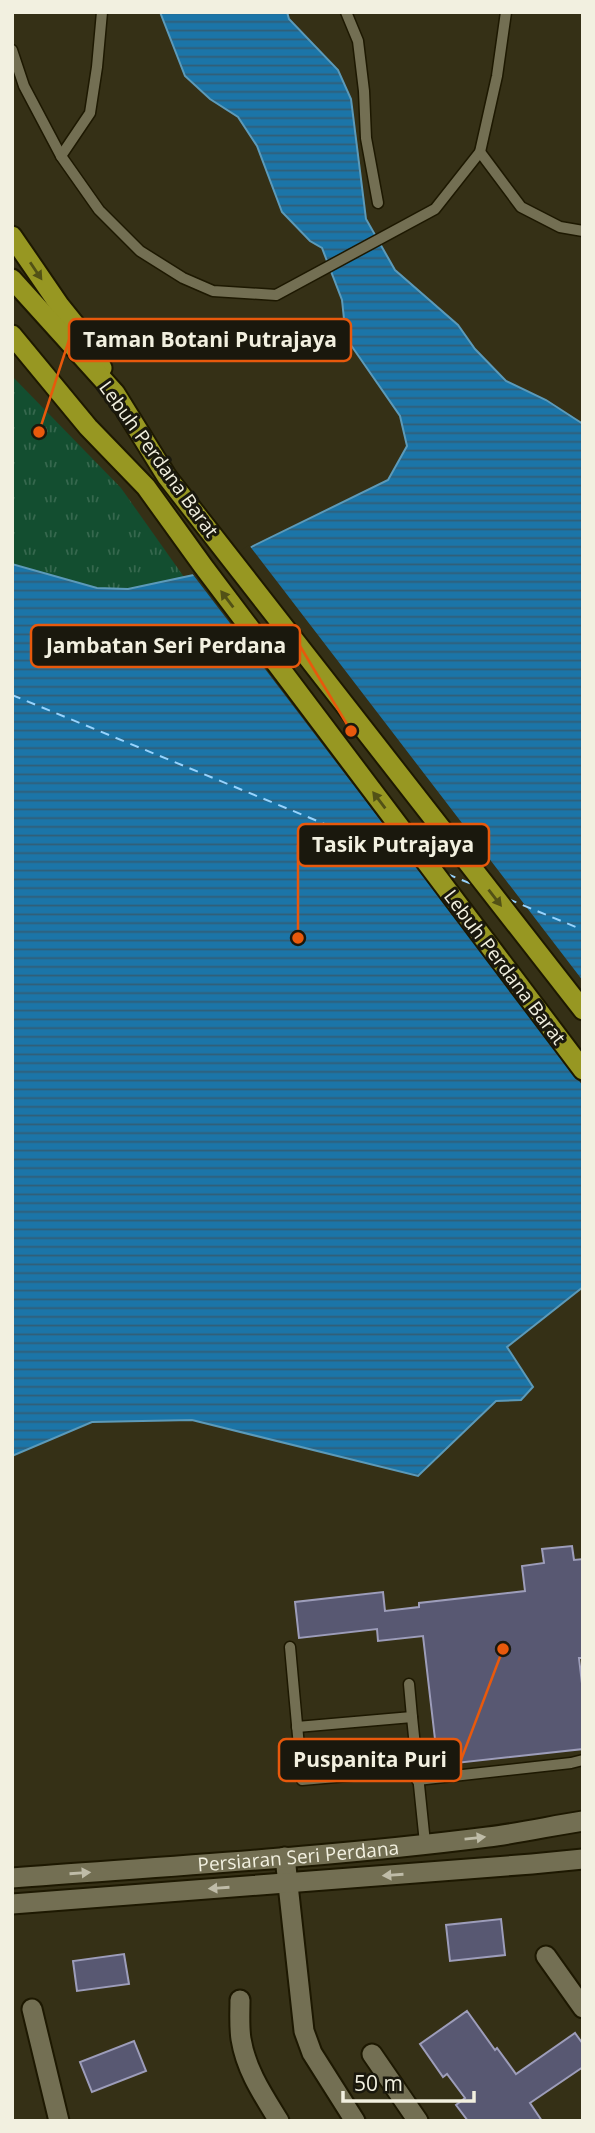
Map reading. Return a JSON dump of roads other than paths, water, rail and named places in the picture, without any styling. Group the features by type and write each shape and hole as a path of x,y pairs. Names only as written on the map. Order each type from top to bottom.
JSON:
{"main road":[{"path":"12,236 60,306 85,337 115,393"},
{"name":"Lebuh Perdana Barat","path":"12,279 115,393 167,477 583,1010"},
{"name":"Lebuh Perdana Barat","path":"12,335 88,427 146,487 211,578 583,1070"},
{"path":"12,355 88,427"}],"street":[{"name":"Persiaran Seri Perdana","path":"12,1878 285,1857 489,1837 583,1821"},
{"path":"285,1857 304,2031 312,2053 355,2121"},
{"name":"Persiaran Seri Perdana","path":"12,1904 583,1859"},
{"path":"546,1956 583,2008"},
{"path":"240,2000 241,2037 246,2062 257,2086 279,2121"},
{"path":"32,2009 59,2121"},
{"path":"372,2054 418,2121"}],"lane":[{"path":"61,156 90,113 102,12"},
{"path":"346,12 358,41 366,138 379,203"},
{"path":"12,50 24,86 61,156 99,210 140,251 183,278 213,291 276,295 435,209 480,152 497,76 506,12"},
{"path":"480,152 522,207 560,227 583,231"},
{"path":"290,1647 302,1780 417,1775 583,1760"},
{"path":"408,1684 425,1843"},
{"path":"297,1727 412,1717"}],"water":[{"path":"160,12 287,12 289,19 338,70 351,99 366,219 395,270 458,325 475,349 506,381 546,400 583,424 583,1287 507,1347 533,1387 521,1400 496,1401 418,1476 192,1420 92,1422 12,1456 12,564 97,588 128,589 217,570 253,546 388,480 407,446 400,416 346,338 342,300 322,248 310,241 282,212 257,146 238,117 210,99 185,76"}],"place":[{"name":"Taman Botani Putrajaya","path":"39,432"},
{"name":"Jambatan Seri Perdana","path":"351,731"},
{"name":"Tasik Putrajaya","path":"298,938"},
{"name":"Puspanita Puri","path":"503,1649"}]}
